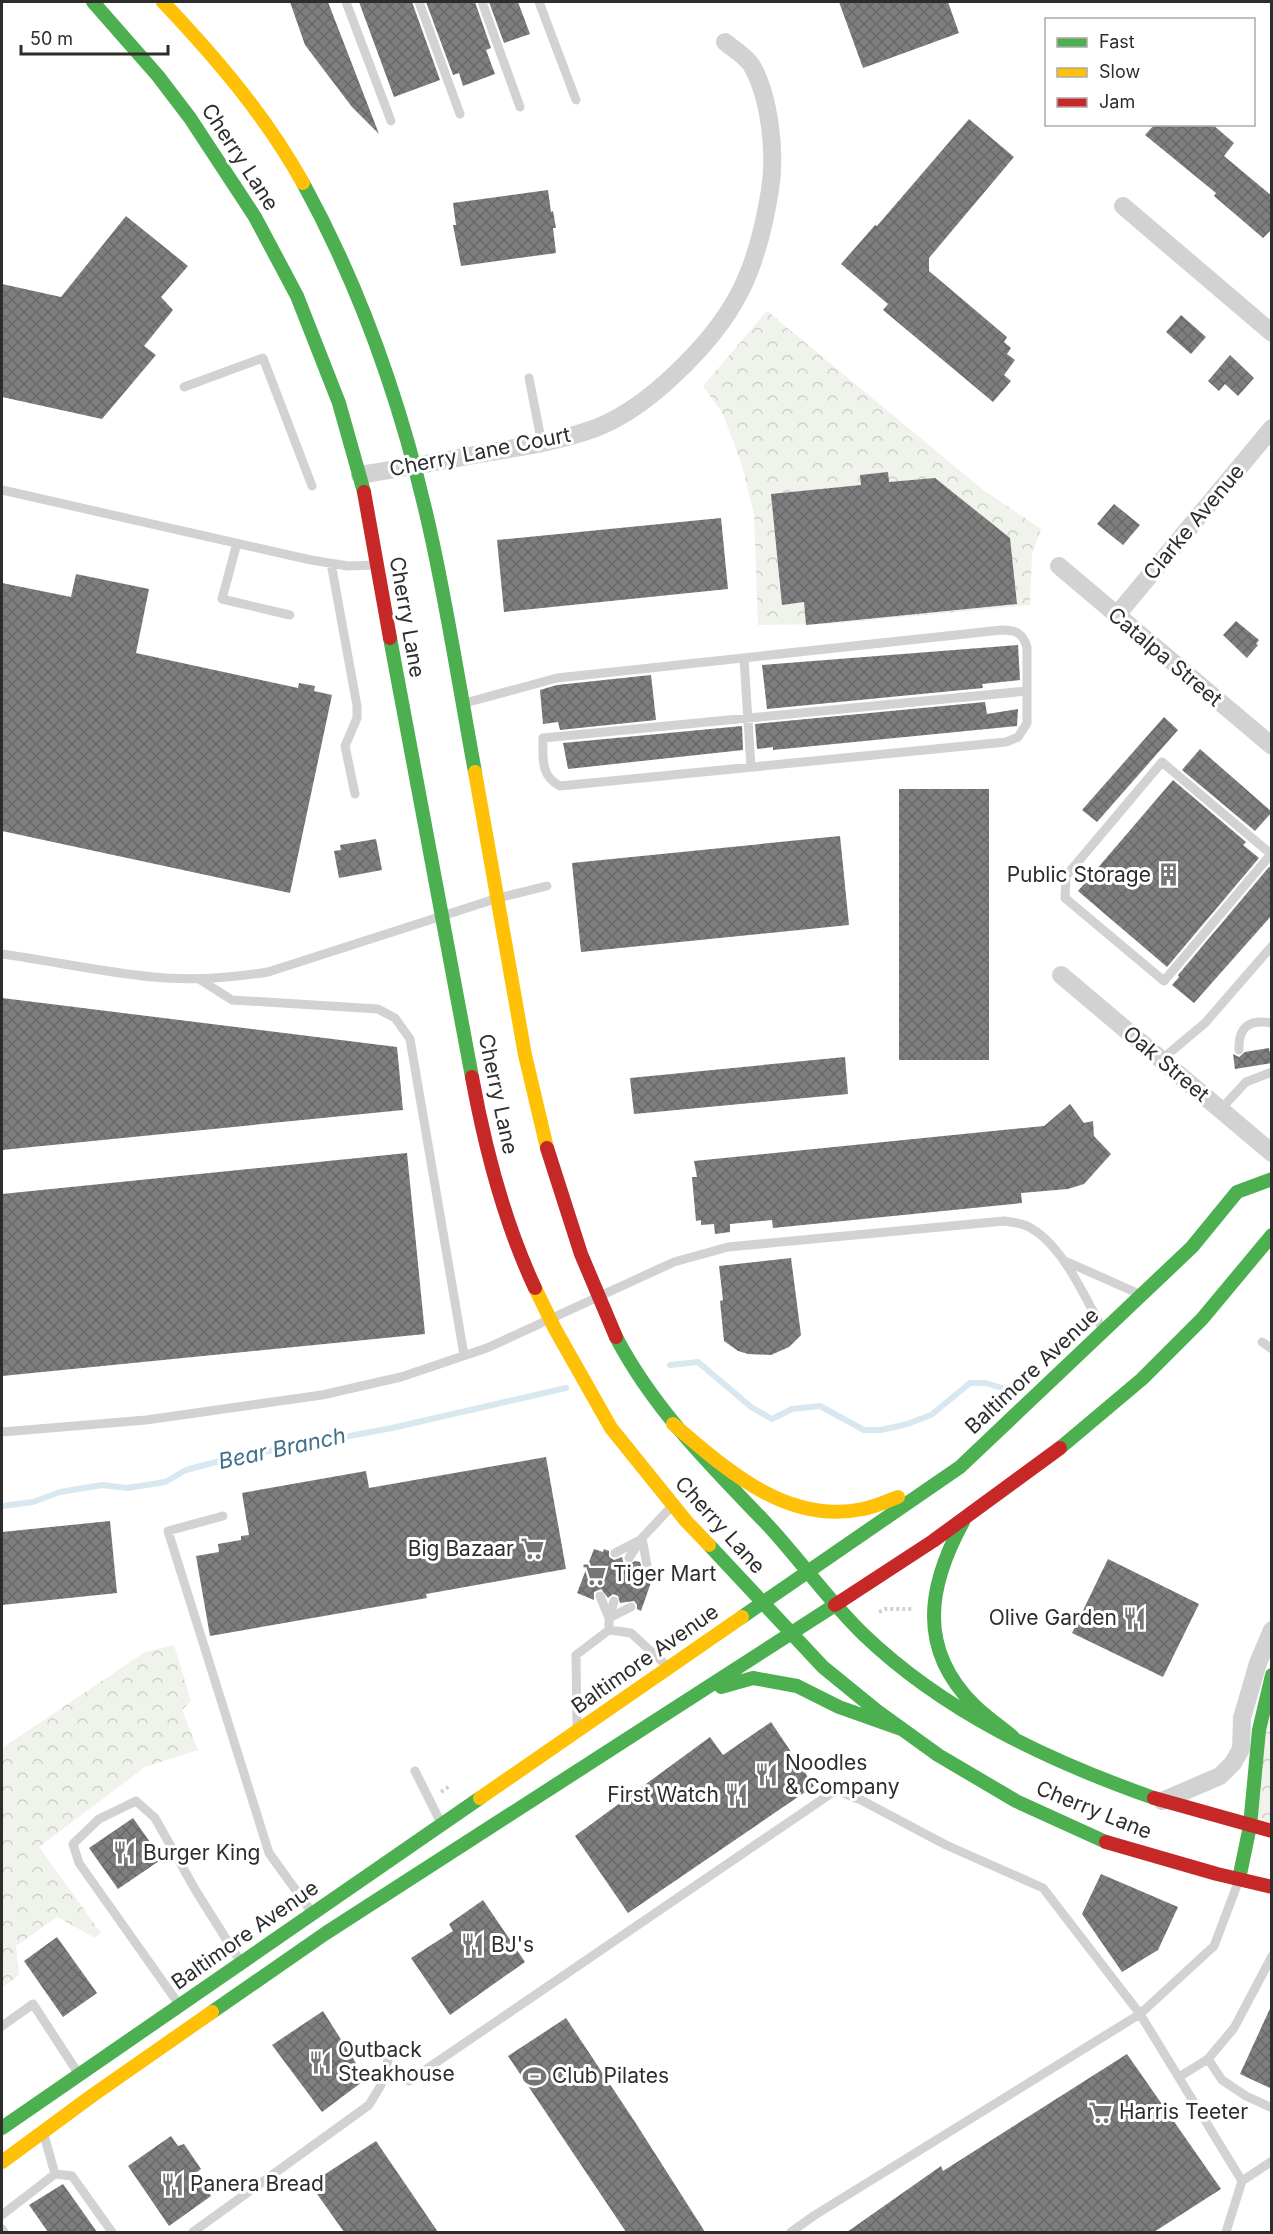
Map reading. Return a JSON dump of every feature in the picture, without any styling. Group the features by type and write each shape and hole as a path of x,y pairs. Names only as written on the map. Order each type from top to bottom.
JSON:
{"main road":[{"name":"Cherry Lane","path":"93,2 158,76 190,118 255,217 297,296 339,403 360,475 481,1127 515,1241 550,1319 611,1428 673,1505 790,1634 823,1667 877,1711 938,1755 1007,1795 1069,1827 1106,1842 1139,1853 1272,1887"},
{"name":"Cherry Lane","path":"163,2 226,71 253,105 312,200 352,283 376,344 399,412 433,543 535,1102 566,1212 597,1298 624,1352 653,1398 673,1424 723,1481 782,1540 835,1605 874,1644 933,1691 981,1722 1071,1765 1162,1801 1272,1831"},
{"name":"Baltimore Avenue","path":"2,2128 86,2085 326,1933 449,1837 577,1731 960,1467 1192,1247 1237,1192 1272,1179"},
{"name":"Baltimore Avenue","path":"2,2162 44,2133 86,2085 180,2005 312,1914 696,1695 965,1517 1069,1442 1120,1400 1202,1319 1272,1235"},
{"path":"673,1424 723,1466 754,1487 785,1504 815,1512 834,1513 869,1508 960,1467"},
{"path":"965,1517 947,1551 937,1579 934,1633 946,1668 972,1704 1013,1737"},
{"path":"1239,1880 1250,1826 1259,1730 1272,1675"},
{"path":"696,1695 753,1678 797,1686 839,1707 901,1729"}],"street":[{"name":"Cherry Lane Court","path":"360,475 542,444 595,428 615,419 659,390 701,350 720,326 742,290 763,229 771,180 772,145 761,89 751,64 725,42"},
{"path":"1123,206 1272,333"},
{"name":"Clarke Avenue","path":"1116,615 1272,428"},
{"name":"Catalpa Street","path":"1059,566 1272,747"},
{"name":"Oak Street","path":"1061,975 1272,1153"},
{"path":"1162,1801 1220,1776 1233,1763 1241,1749 1242,1718 1258,1663 1272,1630"}],"lane":[{"path":"346,2 391,121"},
{"path":"419,2 460,114"},
{"path":"482,2 520,107"},
{"path":"539,2 576,100"},
{"path":"184,387 263,358 312,486"},
{"path":"529,378 542,444"},
{"path":"2,490 331,563 348,566 376,564"},
{"path":"237,543 222,599 290,615"},
{"path":"331,563 357,706 357,718 345,746 355,794"},
{"path":"462,703 557,678 1014,630 1024,637 1027,647 1027,723 1018,737 1006,742 560,786 551,782 544,767 543,738 1026,691"},
{"path":"744,658 751,767"},
{"path":"1162,762 1271,853 1164,981 1065,898 1066,876 1162,762"},
{"path":"2,954 153,977 199,979 236,977 268,972 498,898 547,886"},
{"path":"1160,1060 1205,1023 1272,946"},
{"path":"199,979 232,1000 378,1009 395,1018 410,1039 464,1355"},
{"path":"1239,1050 1239,1038 1244,1027 1258,1021 1272,1023"},
{"path":"1244,1072 1246,1082"},
{"path":"1220,1110 1246,1082 1272,1072"},
{"path":"2,1432 146,1420 322,1395 401,1377 487,1348 674,1262 728,1247 1004,1221 1027,1226 1040,1234 1065,1261 1104,1332"},
{"path":"1065,1261 1107,1282 1142,1295"},
{"path":"1262,1342 1272,1349"},
{"path":"629,1558 642,1538 673,1505"},
{"path":"223,1516 168,1531 269,1853 326,1933"},
{"path":"615,1553 642,1538"},
{"path":"642,1538 647,1565"},
{"path":"600,1596 609,1618"},
{"path":"609,1630 609,1618 614,1601"},
{"path":"609,1618 631,1607"},
{"path":"577,1731 576,1655 609,1630 631,1633 668,1668"},
{"path":"414,1771 449,1837"},
{"path":"409,2080 836,1790 861,1800 946,1845 1043,1888 1140,2014 1242,2181"},
{"path":"180,2005 79,1863 73,1844 99,1819 136,1801 155,1818 196,1891 241,1963"},
{"path":"791,2232 1140,2014 1214,1946 1239,1880"},
{"path":"1179,2077 1208,2060 1234,2028 1272,1956"},
{"path":"2,2026 33,2004 86,2085"},
{"path":"193,2232 369,2104 381,2085 390,2053"},
{"path":"1208,2060 1222,2080 1246,2096 1272,2108"},
{"path":"44,2133 55,2174"},
{"path":"1226,2232 1242,2181 1272,2161"},
{"path":"2,2215 55,2174 72,2176 112,2232"}],"path":[{"path":"879,1612 885,1609 919,1609"}],"green space":[{"path":"767,311 982,489 1041,529 1032,554 1030,605 828,624 758,625 754,514 742,465 723,414 703,386"},
{"path":"174,1645 191,1701 182,1710 198,1750 145,1767 39,1847 101,1933 95,1938 57,1917 16,1946 19,1975 2,1988 2,1748 145,1652"},
{"path":"1271,1679 1271,1831 1250,1826"}],"building":[{"path":"290,2 328,2 379,134 352,107 305,45"},
{"path":"359,2 412,2 440,80 394,97"},
{"path":"426,2 475,2 491,48 486,50 495,74 463,86 459,73 453,75"},
{"path":"489,2 518,2 530,34 504,43"},
{"path":"839,2 948,2 959,33 863,68"},
{"path":"969,119 1014,157 929,258 929,271 1007,337 1004,342 1011,348 1007,354 1015,360 1004,375 1011,381 993,402 883,310 888,304 841,264 875,225 877,226"},
{"path":"1153,126 1214,126 1234,143 1224,156 1272,196 1272,229 1263,238 1214,196 1216,193 1145,135"},
{"path":"548,190 556,228 553,228 556,253 461,266 453,225 456,225 453,203"},
{"path":"126,216 188,266 161,297 173,310 144,346 156,355 102,419 2,397 2,284 61,297"},
{"path":"1181,315 1206,337 1191,354 1166,332"},
{"path":"1230,355 1254,378 1238,396 1225,384 1219,391 1208,381"},
{"path":"888,472 889,482 935,478 1010,538 1017,604 806,625 804,602 782,605 771,494 861,485 860,475"},
{"path":"1114,504 1140,525 1123,545 1097,524"},
{"path":"721,518 728,589 504,612 497,540"},
{"path":"76,574 149,589 136,653 298,688 299,683 315,686 314,691 332,695 290,893 2,831 2,583 71,597"},
{"path":"1236,621 1259,640 1256,644 1258,645 1247,658 1223,635"},
{"path":"1018,645 1020,680 982,684 983,688 767,709 762,665"},
{"path":"651,675 656,720 560,730 558,722 543,724 540,690 557,685"},
{"path":"985,702 987,714 1018,709 1017,726 773,750 773,747 757,749 755,724"},
{"path":"1164,717 1178,730 1097,822 1082,810"},
{"path":"742,726 743,750 568,769 563,743"},
{"path":"1200,749 1272,812 1255,831 1182,770"},
{"name":"Public Storage","path":"1173,780 1246,842 1243,845 1259,858 1167,967 1078,891"},
{"path":"899,789 989,789 989,1060 899,1060"},
{"path":"840,836 849,925 581,952 572,863"},
{"path":"376,839 382,870 339,878 334,851 341,850 340,845"},
{"path":"1269,867 1272,869 1272,915 1194,1003 1172,985"},
{"path":"2,998 397,1047 403,1110 2,1150"},
{"path":"1269,1048 1272,1063 1235,1069 1233,1054 1239,1057 1245,1052"},
{"path":"845,1057 848,1094 634,1114 630,1078"},
{"path":"1070,1104 1084,1123 1093,1121 1094,1136 1111,1154 1084,1184 1068,1189 1021,1193 1022,1203 773,1228 772,1220 730,1224 730,1232 715,1234 714,1224 701,1225 701,1220 696,1221 692,1177 697,1177 694,1161 1044,1126"},
{"path":"407,1153 425,1334 2,1376 2,1194"},
{"path":"791,1258 801,1335 789,1347 771,1355 738,1351 724,1341 719,1266"},
{"path":"546,1457 566,1569 426,1594 427,1598 210,1636 196,1556 219,1552 218,1544 241,1540 241,1536 249,1535 242,1493 366,1471 369,1488"},
{"path":"110,1521 117,1593 2,1605 2,1532"},
{"path":"594,1549 609,1551 609,1557 614,1560 622,1557 623,1562 628,1565 635,1561 640,1562 645,1571 656,1568 641,1611 637,1609 634,1601 620,1603 618,1596 613,1594 608,1598 601,1589 594,1592 594,1600 577,1593"},
{"name":"Olive Garden","path":"1108,1559 1199,1604 1163,1677 1072,1633"},
{"path":"771,1722 814,1786 628,1913 575,1836 710,1737 723,1755"},
{"name":"Burger King","path":"133,1818 162,1859 118,1889 89,1848"},
{"path":"1101,1874 1178,1907 1158,1950 1122,1972 1082,1914"},
{"name":"BJ's","path":"483,1900 525,1962 450,2015 411,1958 453,1931 449,1924"},
{"path":"57,1937 97,1993 63,2017 24,1961"},
{"path":"1272,2004 1272,2089 1240,2074"},
{"name":"Outback Steakhouse","path":"323,2011 366,2079 322,2112 272,2045"},
{"path":"566,2018 705,2232 626,2232 508,2056"},
{"name":"Harris Teeter","path":"1127,2054 1221,2189 1154,2232 847,2232 941,2166 943,2171"},
{"name":"Panera Bread","path":"171,2136 178,2146 184,2144 201,2169 197,2172 211,2196 169,2226 128,2166"},
{"path":"376,2141 438,2232 344,2232 310,2184"},
{"path":"63,2184 97,2232 48,2232 29,2205"}],"waterway":[{"name":"Bear Branch","path":"670,1365 698,1362 751,1407 772,1419 792,1409 820,1406 864,1430 881,1430 931,1415 970,1383 986,1383 1005,1389"},
{"name":"Bear Branch","path":"2,1506 33,1502 60,1492 102,1485 127,1488 165,1482 186,1470 231,1458 392,1428 566,1388"}],"traffic: fast":[{"path":"93,2 158,76 190,118 255,217 297,296 339,403 364,492"},
{"path":"303,183 346,269 381,359 410,450 439,572 475,772"},
{"path":"390,638 472,1077"},
{"path":"742,1617 960,1467 1192,1247 1237,1192 1272,1179"},
{"path":"1060,1448 1142,1379 1202,1319 1272,1235"},
{"path":"616,1337 647,1388 683,1434 777,1535 850,1621 894,1662 963,1710 1000,1731 1076,1768 1154,1798"},
{"path":"963,1522 951,1546 936,1593 934,1616 936,1639 943,1661 956,1683 974,1705 1013,1737"},
{"path":"709,1545 823,1667 877,1711 938,1755 1016,1801 1106,1842"},
{"path":"212,2012 326,1933 835,1605"},
{"path":"1239,1879 1250,1826 1259,1730 1272,1675"},
{"path":"721,1687 753,1678 797,1686 839,1707 901,1729"},
{"path":"2,2128 480,1798"}],"traffic: slow":[{"path":"163,2 239,88 273,134 303,183"},
{"path":"475,772 525,1055 547,1148"},
{"path":"535,1288 555,1329 611,1428 686,1521 709,1545"},
{"path":"673,1424 737,1475 760,1490 784,1501 809,1509 835,1512 867,1508 898,1497"},
{"path":"480,1798 742,1617"},
{"path":"2,2162 212,2012"}],"traffic: jam":[{"path":"364,492 390,638"},
{"path":"472,1077 483,1131 505,1211 535,1288"},
{"path":"547,1148 581,1254 616,1337"},
{"path":"835,1605 933,1541 1060,1448"},
{"path":"1154,1798 1272,1831"},
{"path":"1106,1842 1217,1874 1272,1887"}],"place":[{"name":"Public Storage","path":"1169,875"},
{"name":"Big Bazaar","path":"532,1549"},
{"name":"Tiger Mart","path":"595,1574"},
{"name":"Olive Garden","path":"1135,1618"},
{"name":"Noodles & Company","path":"767,1775"},
{"name":"First Watch","path":"737,1795"},
{"name":"Burger King","path":"125,1853"},
{"name":"BJ's","path":"473,1945"},
{"name":"Outback Steakhouse","path":"320,2062"},
{"name":"Club Pilates","path":"534,2076"},
{"name":"Harris Teeter","path":"1101,2112"},
{"name":"Panera Bread","path":"172,2184"}]}
